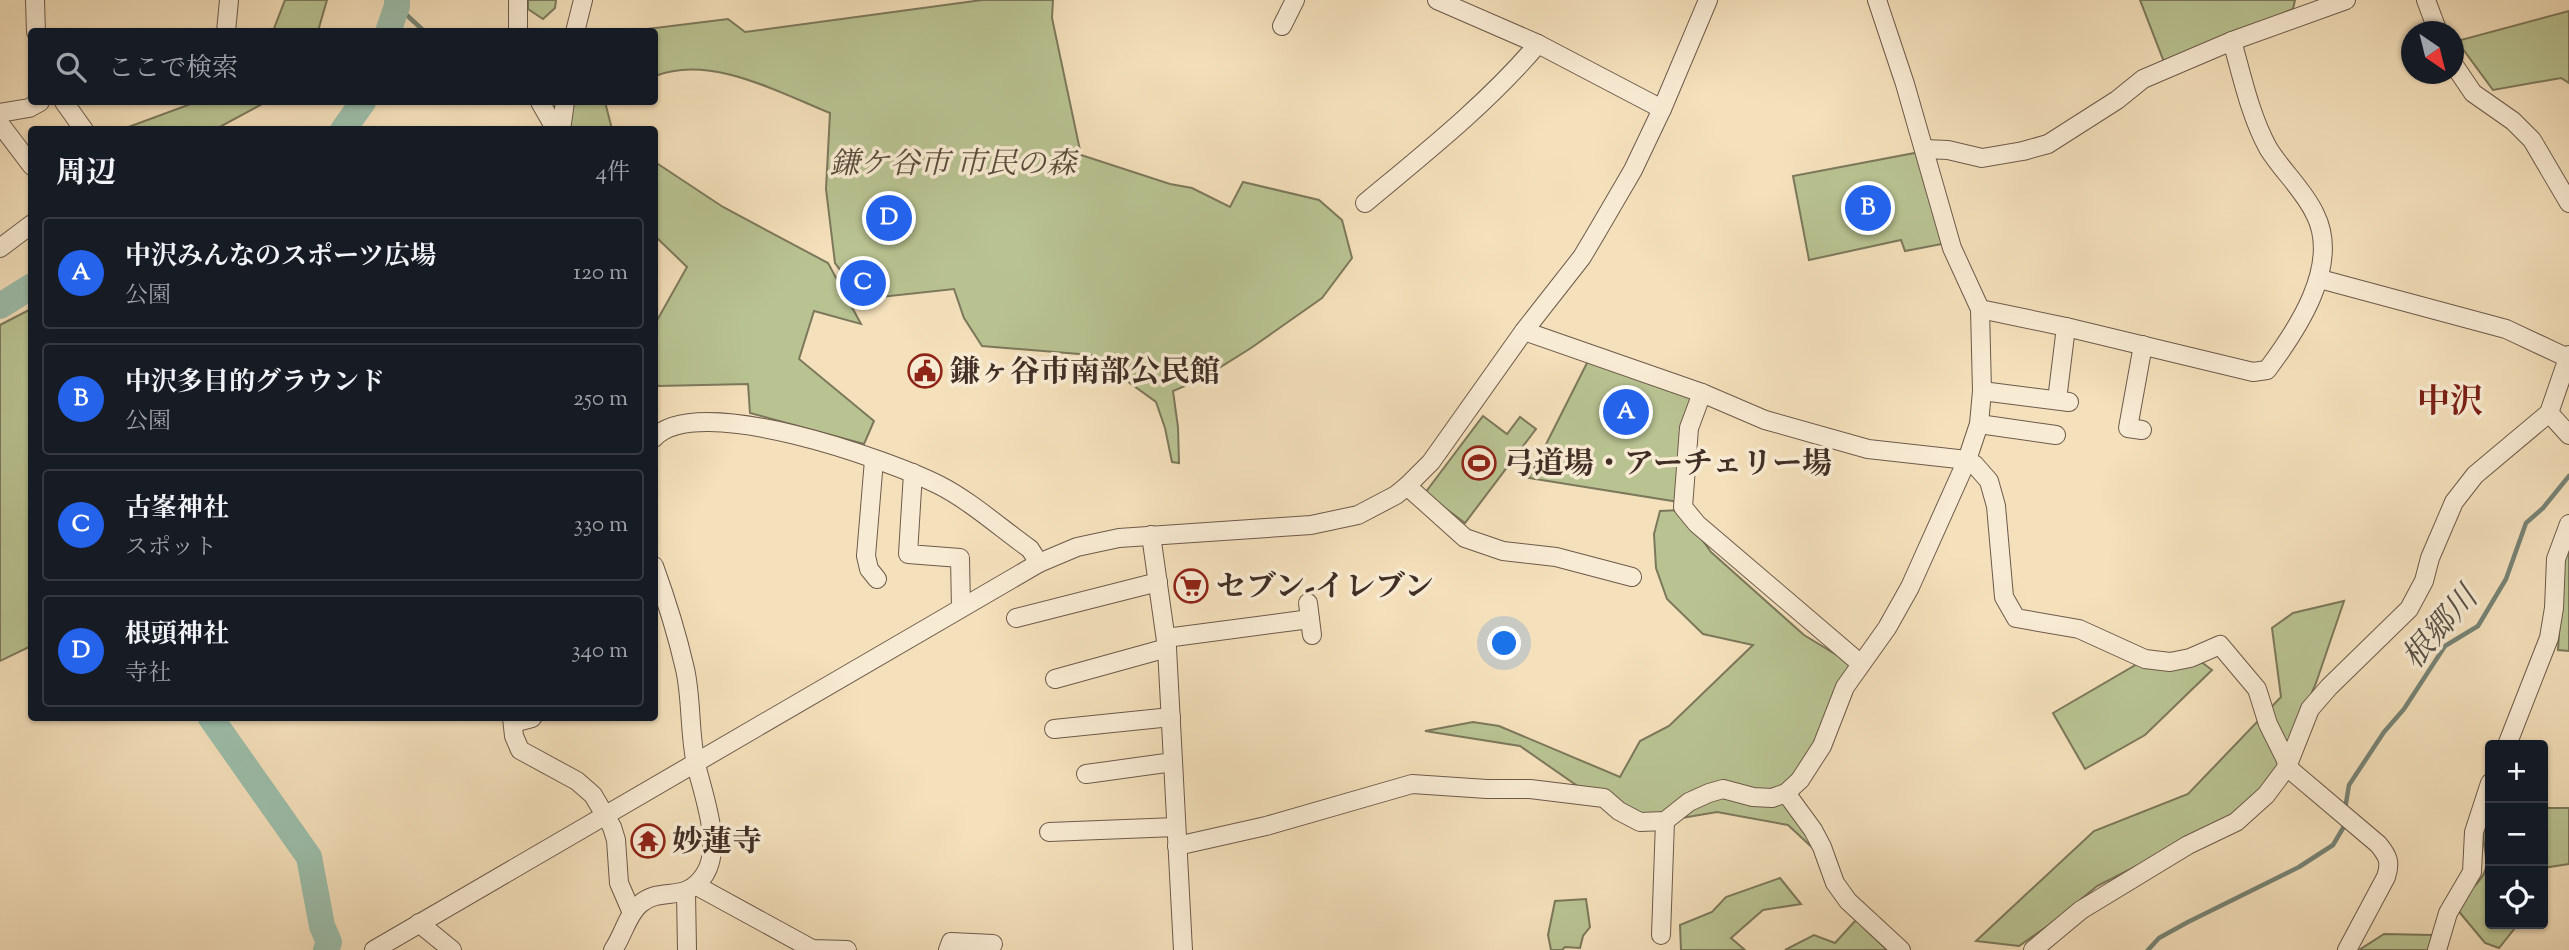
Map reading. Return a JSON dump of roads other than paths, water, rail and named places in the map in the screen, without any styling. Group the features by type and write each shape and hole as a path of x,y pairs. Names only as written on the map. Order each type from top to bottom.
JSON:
{"street":[{"path":"35,0 36,28"},
{"path":"226,28 229,0"},
{"path":"518,0 518,28"},
{"path":"576,28 583,0"},
{"path":"1282,26 1295,0"},
{"path":"1437,0 1538,44 1662,109"},
{"path":"374,950 1039,563 1077,547 1150,535 1311,525 1358,515 1396,495 1431,461 1587,248 1633,170 1708,0"},
{"path":"1177,846 1266,826 1412,784 1530,789 1604,798 1619,811 1640,822 1665,821 1689,802 1723,789 1772,799 1786,793 1800,780 1822,746 1845,687 1887,628 1910,587 1967,460 1979,424 1982,391 1980,309 1952,248 1877,0"},
{"path":"1924,149 1948,150 1982,158 2048,144 2117,100 2143,79 2232,41 2346,0"},
{"path":"2426,0 2434,21"},
{"path":"1980,309 2253,372 2267,370 2293,335 2320,279 2322,231 2315,212 2265,140 2257,123 2232,41"},
{"path":"1365,203 1437,144 1510,77 1538,44"},
{"path":"2464,80 2473,93 2513,121 2532,139 2569,203"},
{"path":"0,113 34,105"},
{"path":"66,105 82,126"},
{"path":"542,105 556,126"},
{"path":"560,126 564,105"},
{"path":"0,124 28,161"},
{"path":"3,238 28,226"},
{"path":"2033,950 2081,910 2189,845 2236,822 2266,795 2287,767 2310,709 2409,609 2424,581 2430,558 2454,502 2476,475 2549,413 2568,356 2506,329 2320,279"},
{"path":"1982,391 2063,401 2066,327"},
{"path":"1524,331 1702,393 1765,420 1868,449 1967,460 1989,481 1996,506 2004,597 2016,618 2079,629 2145,659 2170,662 2220,645 2257,689 2268,724 2287,767 2345,815 2388,857 2390,865 2376,899 2347,950"},
{"path":"2142,430 2128,428 2143,345"},
{"path":"1702,393 1689,428 1684,507 1697,524 1861,664"},
{"path":"2549,413 2569,435"},
{"path":"658,435 673,425 708,422 767,427 874,460 941,486 1030,548 1039,563"},
{"path":"1979,424 2056,435"},
{"path":"874,460 866,556 869,569 877,579"},
{"path":"912,473 908,554 960,558 961,608"},
{"path":"1407,486 1465,538 1503,551 1556,557 1632,577"},
{"path":"2509,740 2549,638 2554,608 2556,559 2569,524"},
{"path":"1150,535 1167,643 1183,950"},
{"path":"658,579 685,669 696,763 707,801 712,843 707,870 691,889 687,950"},
{"path":"1016,618 1158,582"},
{"path":"1055,680 1167,643 1310,619"},
{"path":"1054,729 1171,717"},
{"path":"513,721 514,736 520,750 577,781 593,795 616,840 619,883 632,913"},
{"path":"1086,774 1173,762"},
{"path":"1786,793 1813,830 1835,883 1848,901 1900,950"},
{"path":"2437,950 2448,913 2472,872 2474,832 2485,798"},
{"path":"1661,935 1665,821"},
{"path":"1049,832 1176,827"},
{"path":"613,950 632,913 649,898 691,889 813,949 847,950"},
{"path":"419,923 452,950"},
{"path":"948,950 951,942 993,944"}],"waterway":[{"path":"389,28 397,0"},
{"path":"397,6 421,28"},
{"path":"346,126 361,105"},
{"path":"0,306 28,288"},
{"name":"根郷川","path":"2345,809 2349,785 2384,732 2404,709 2445,646 2478,626 2506,579 2526,523 2543,508 2569,476"},
{"path":"213,721 309,857 322,926 329,942 326,950"},
{"path":"2148,950 2159,938 2188,922 2299,867 2333,845 2346,823"}],"place":[{"name":"中沢多目的グラウンド","path":"1868,208"},
{"name":"根頭神社","path":"889,218"},
{"name":"古峯神社","path":"863,283"},
{"name":"鎌ヶ谷市南部公民館","path":"925,371"},
{"name":"中沢みんなのスポーツ広場","path":"1626,412"},
{"name":"弓道場・アーチェリー場","path":"1479,463"},
{"name":"セブン-イレブン","path":"1191,586"},
{"name":"妙蓮寺","path":"648,841"}],"district":[{"name":"中沢","path":"2450,400"}],"park label":[{"name":"鎌ケ谷市 市民の森","path":"953,163"}]}
